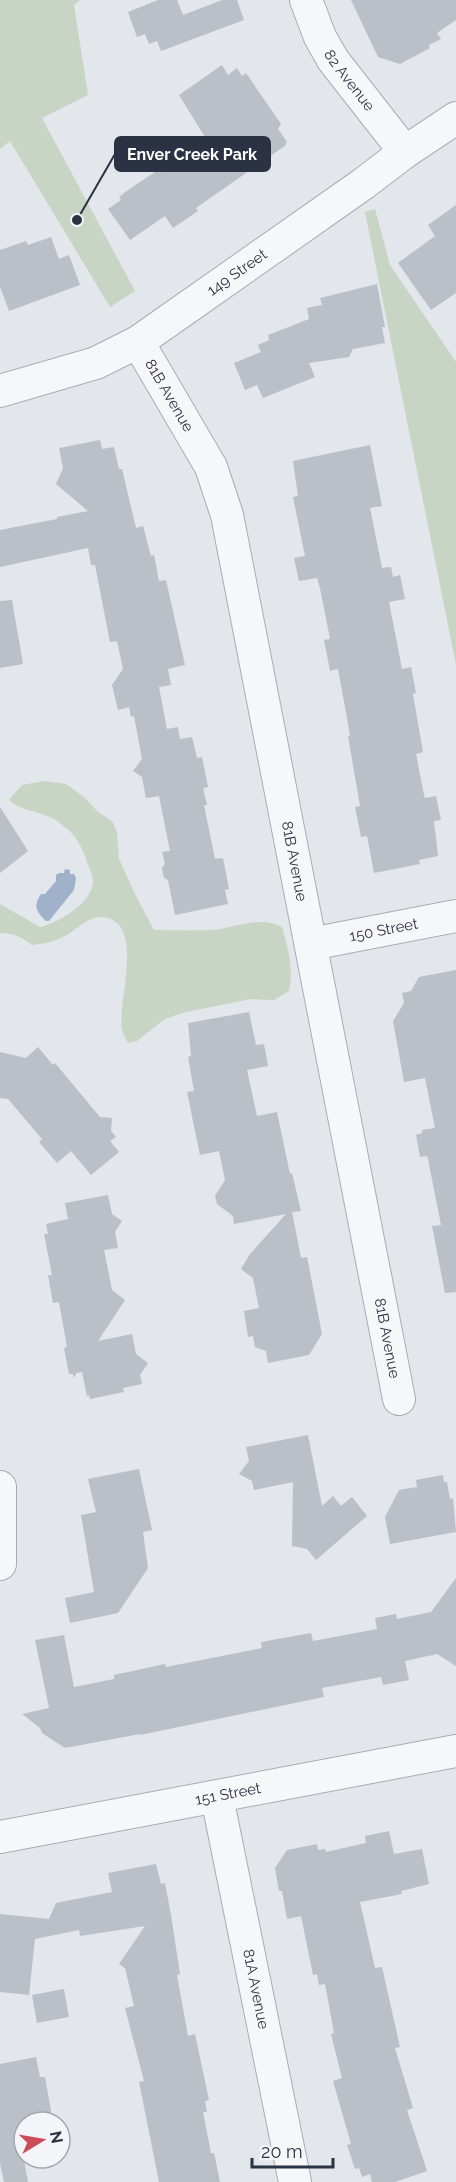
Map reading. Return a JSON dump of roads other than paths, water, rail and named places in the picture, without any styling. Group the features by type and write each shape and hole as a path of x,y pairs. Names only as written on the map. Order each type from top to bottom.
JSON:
{"street":[{"name":"82 Avenue","path":"306,0 317,30 333,60 405,152"},
{"name":"149 Street","path":"0,392 96,363 138,342 456,118"},
{"name":"81B Avenue","path":"138,342 207,459 222,494 399,1399"},
{"name":"150 Street","path":"311,944 456,916"},
{"path":"0,1487 0,1564"},
{"name":"151 Street","path":"0,1837 456,1751"},
{"name":"81A Avenue","path":"217,1797 295,2182"}],"water":[{"path":"65,869 70,870 70,874 74,874 76,878 74,890 49,921 46,921 38,911 37,902 41,894 45,894 56,881 56,875 64,873"}],"place":[{"name":"Enver Creek Park","path":"77,220"}]}
